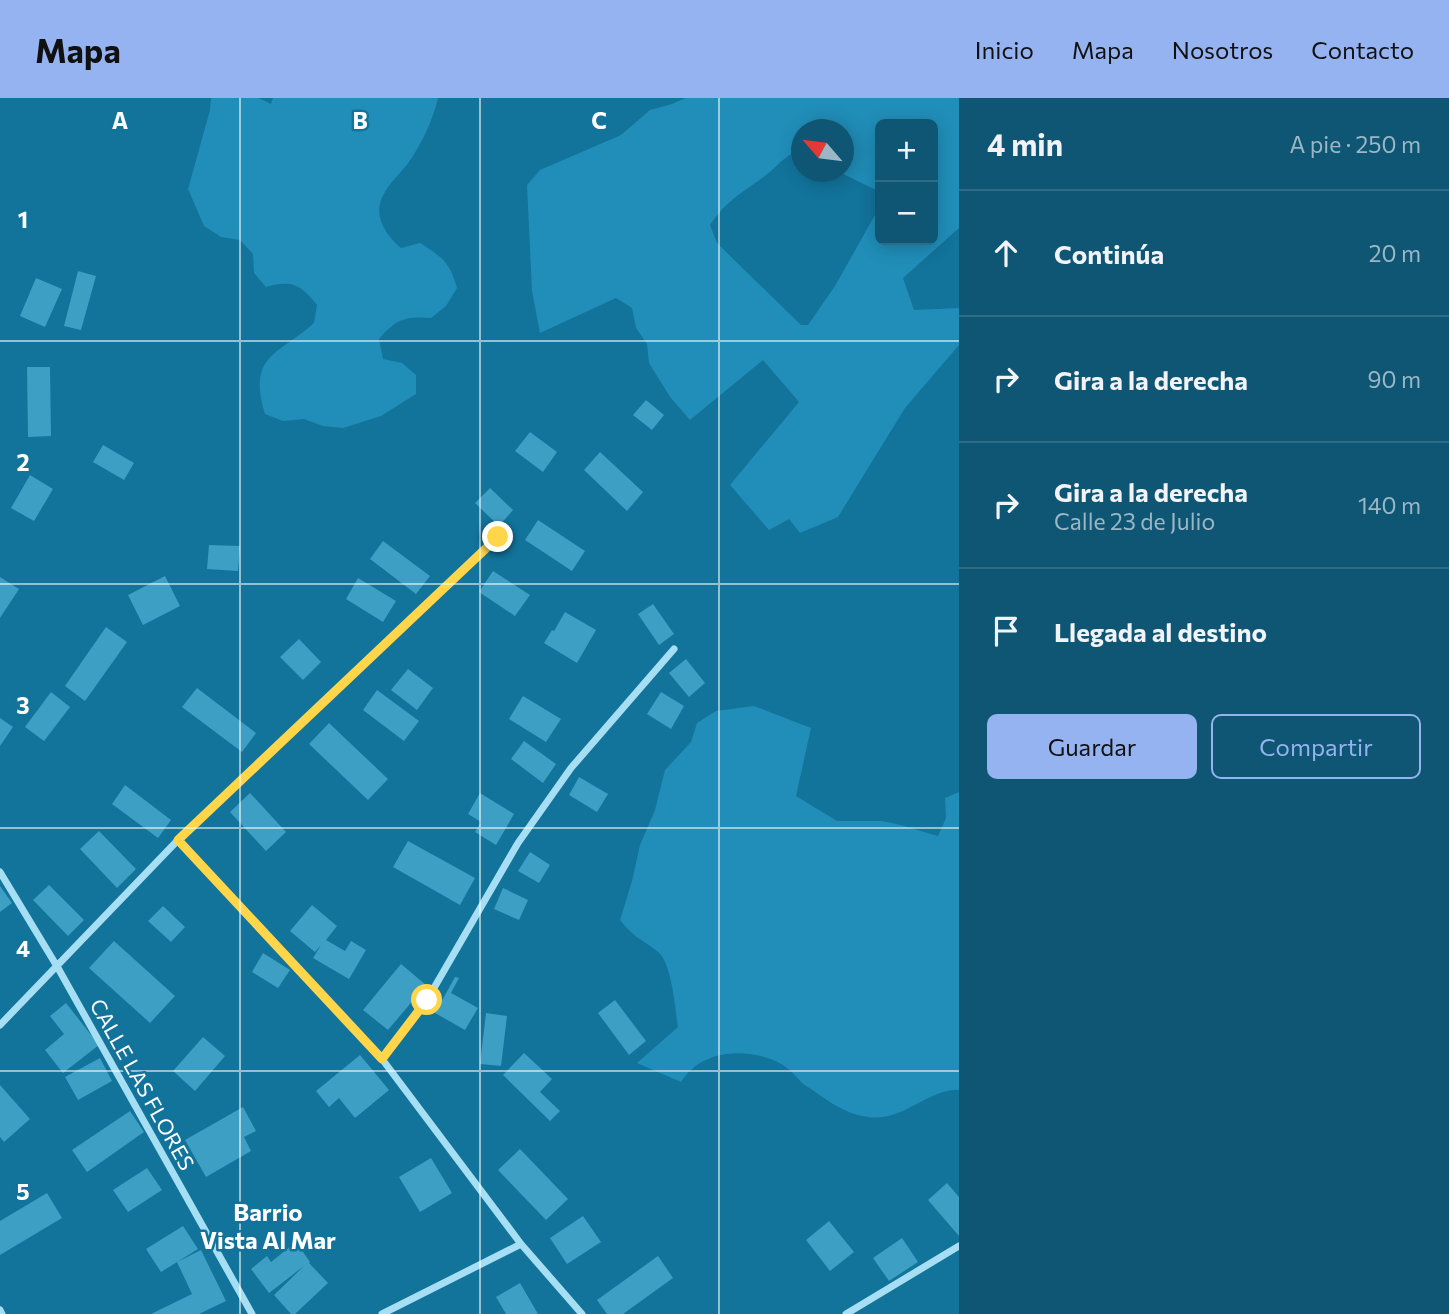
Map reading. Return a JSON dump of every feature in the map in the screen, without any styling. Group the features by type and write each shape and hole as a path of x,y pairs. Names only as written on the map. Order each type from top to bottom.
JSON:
{"street":[{"path":"0,1025 58,968 178,840 498,537"},
{"path":"382,1059 427,1000 518,843 571,768 674,649"},
{"path":"178,840 382,1059 521,1244 582,1314"},
{"name":"CALLE LAS FLORES","path":"0,872 58,968 252,1314"},
{"path":"382,1314 521,1244"},
{"path":"846,1314 959,1246"}],"shaded area":[{"path":"211,98 259,98 271,104 273,98 438,98 418,147 390,184 379,208 385,230 401,248 420,243 440,257 448,266 457,288 446,306 431,318 402,320 379,339 383,359 402,363 416,375 416,394 381,416 343,428 323,426 304,419 283,421 265,414 260,394 263,368 278,350 314,323 317,305 306,292 295,286 283,284 266,287 254,273 253,254 240,240 221,237 204,226 188,189"},
{"path":"685,98 959,98 959,228 903,278 914,310 959,308 959,345 905,408 838,517 800,533 789,519 769,530 730,485 799,402 763,360 690,420 670,397 649,363 647,344 636,328 632,308 616,298 540,333 532,291 527,185 540,170 621,135 650,110","holes":["791,119 854,119 854,179 875,190 875,119 938,119 938,245 875,245 875,215 835,286 808,325 801,325 717,243 710,225 731,201 791,155"]},
{"path":"754,706 811,728 796,796 837,821 882,821 938,836 946,818 945,798 959,792 959,1090 937,1094 893,1115 868,1117 834,1104 802,1083 787,1068 765,1057 738,1053 712,1057 691,1070 681,1082 637,1063 678,1027 672,987 663,958 620,920 640,845 655,810 665,770 691,742 697,723 716,711"}],"building":[{"path":"78,271 96,276 81,330 64,326"},
{"path":"36,278 62,289 45,327 20,316"},
{"path":"27,367 50,367 51,436 28,437"},
{"path":"646,400 664,415 652,430 633,415"},
{"path":"530,432 557,452 543,472 515,451"},
{"path":"103,445 134,463 124,480 93,462"},
{"path":"600,452 643,492 627,511 584,470"},
{"path":"30,475 53,489 34,521 11,508"},
{"path":"490,488 513,510 499,526 475,503"},
{"path":"538,520 585,551 572,571 525,540"},
{"path":"383,541 430,576 416,594 370,559"},
{"path":"209,545 240,546 238,571 207,569"},
{"path":"493,571 530,595 515,616 479,592"},
{"path":"165,576 180,606 143,625 128,595"},
{"path":"0,577 19,589 0,618"},
{"path":"358,578 396,601 383,622 346,599"},
{"path":"653,604 674,634 659,645 638,614"},
{"path":"565,612 596,630 577,663 544,643"},
{"path":"106,627 127,642 85,701 65,686"},
{"path":"299,639 321,662 303,680 280,657"},
{"path":"686,659 705,683 689,697 669,673"},
{"path":"408,669 433,688 417,710 391,690"},
{"path":"197,688 256,733 242,752 182,707"},
{"path":"377,690 419,721 404,741 363,710"},
{"path":"51,692 70,707 44,741 25,727"},
{"path":"661,692 684,706 671,729 647,714"},
{"path":"523,696 561,719 546,742 509,719"},
{"path":"0,718 13,727 0,746"},
{"path":"329,723 388,779 368,800 309,744"},
{"path":"524,741 556,764 543,783 511,759"},
{"path":"579,777 608,794 597,812 569,795"},
{"path":"125,785 171,820 158,838 112,804"},
{"path":"250,793 286,832 266,851 230,812"},
{"path":"480,793 514,814 496,845 475,832 481,822 468,814"},
{"path":"99,831 136,869 117,888 80,849"},
{"path":"408,841 475,878 460,905 393,867"},
{"path":"530,852 550,865 539,883 518,871"},
{"path":"49,885 84,920 68,936 33,900"},
{"path":"0,886 12,903 0,912"},
{"path":"503,888 528,900 519,920 494,909"},
{"path":"312,905 337,926 326,940 345,951 351,941 366,950 349,979 313,958 321,945 315,952 290,931"},
{"path":"163,906 185,927 171,942 148,921"},
{"path":"114,941 175,996 150,1023 89,968"},
{"path":"263,953 290,970 278,988 252,972"},
{"path":"401,964 426,985 388,1030 363,1010"},
{"path":"455,977 459,978 451,993 478,1008 465,1030 435,1013"},
{"path":"615,1000 646,1041 629,1055 598,1013"},
{"path":"66,1003 99,1045 63,1073 45,1050 64,1034 50,1016"},
{"path":"486,1013 507,1016 501,1066 480,1064"},
{"path":"203,1037 225,1056 195,1091 173,1071"},
{"path":"524,1053 552,1079 540,1092 560,1111 550,1121 503,1075"},
{"path":"360,1055 389,1090 355,1118 339,1098 329,1107 316,1091"},
{"path":"100,1058 112,1081 78,1100 65,1077"},
{"path":"0,1085 30,1119 4,1142 0,1137"},
{"path":"243,1107 256,1131 244,1137 251,1151 206,1177 185,1140"},
{"path":"130,1111 144,1132 87,1172 72,1150"},
{"path":"520,1149 568,1199 546,1220 498,1170"},
{"path":"431,1158 452,1193 420,1212 399,1177"},
{"path":"147,1168 162,1190 128,1212 113,1190"},
{"path":"947,1183 959,1197 959,1236 928,1200"},
{"path":"47,1193 62,1218 0,1255 0,1221"},
{"path":"583,1216 601,1242 567,1264 550,1238"},
{"path":"829,1221 854,1252 830,1271 806,1240"},
{"path":"183,1226 198,1249 161,1272 146,1249"},
{"path":"902,1238 918,1262 889,1281 873,1258"},
{"path":"296,1242 309,1263 328,1283 295,1314 291,1314 274,1295 304,1266 269,1293 251,1269 267,1256 271,1262"},
{"path":"201,1250 226,1301 199,1314 151,1314 192,1294 177,1262"},
{"path":"658,1256 673,1278 623,1314 607,1314 597,1300"},
{"path":"520,1283 538,1314 506,1314 496,1297"}],"district":[{"name":"Barrio Vista Al Mar","path":"268,1225"}],"route":[{"path":"427,1000 382,1059 178,840 498,537"}]}
